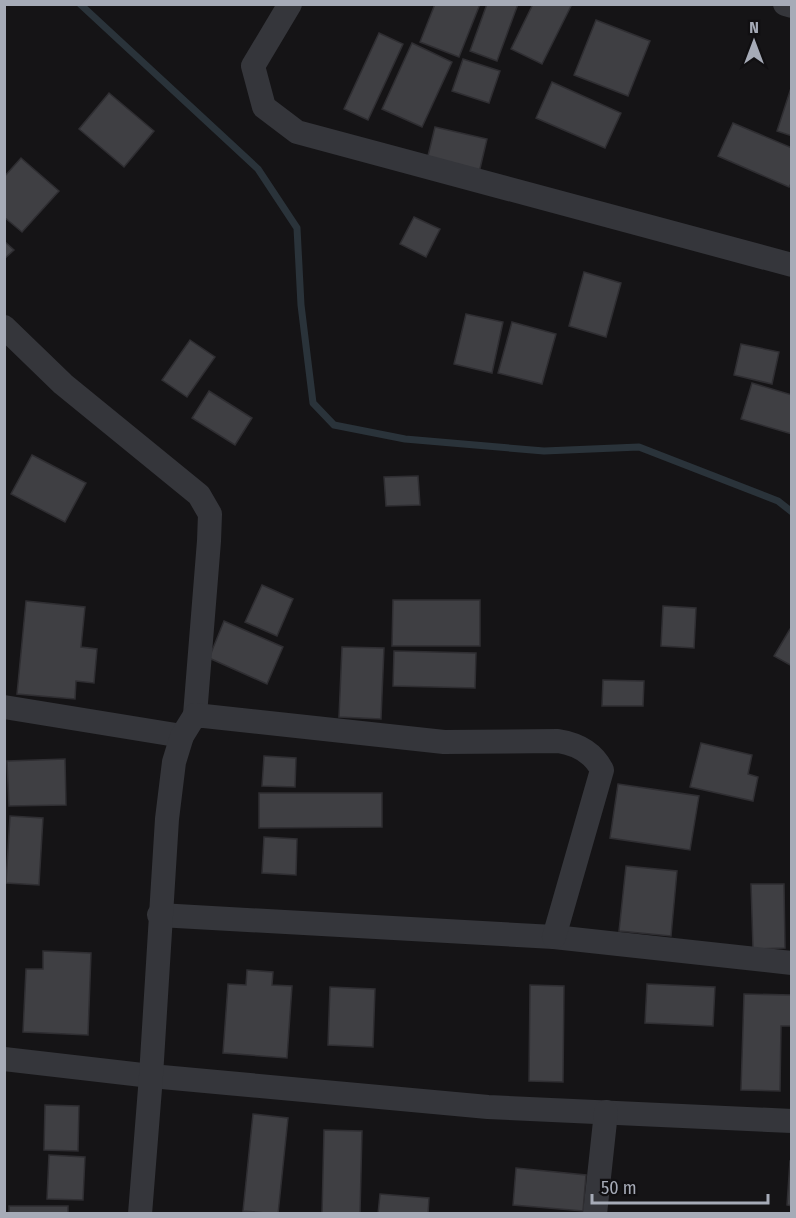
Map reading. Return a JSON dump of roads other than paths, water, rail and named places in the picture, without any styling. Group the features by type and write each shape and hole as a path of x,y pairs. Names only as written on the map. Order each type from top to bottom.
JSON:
{"street":[{"path":"290,4 253,66 264,107 297,132 792,265"},
{"path":"785,4 792,6"},
{"path":"4,327 63,384 199,495 210,514 195,715 182,736 174,762 168,807 140,1214"},
{"path":"4,707 182,736"},
{"path":"195,715 444,742 558,741 574,744 597,760 602,770 555,937"},
{"path":"159,915 555,937 792,963"},
{"path":"4,1059 151,1076 488,1107 792,1121"},
{"path":"595,1214 606,1112"}],"waterway":[{"path":"80,4 258,169 297,228 301,305 313,403 334,425 405,439 544,451 639,447 778,501 792,512"}]}
